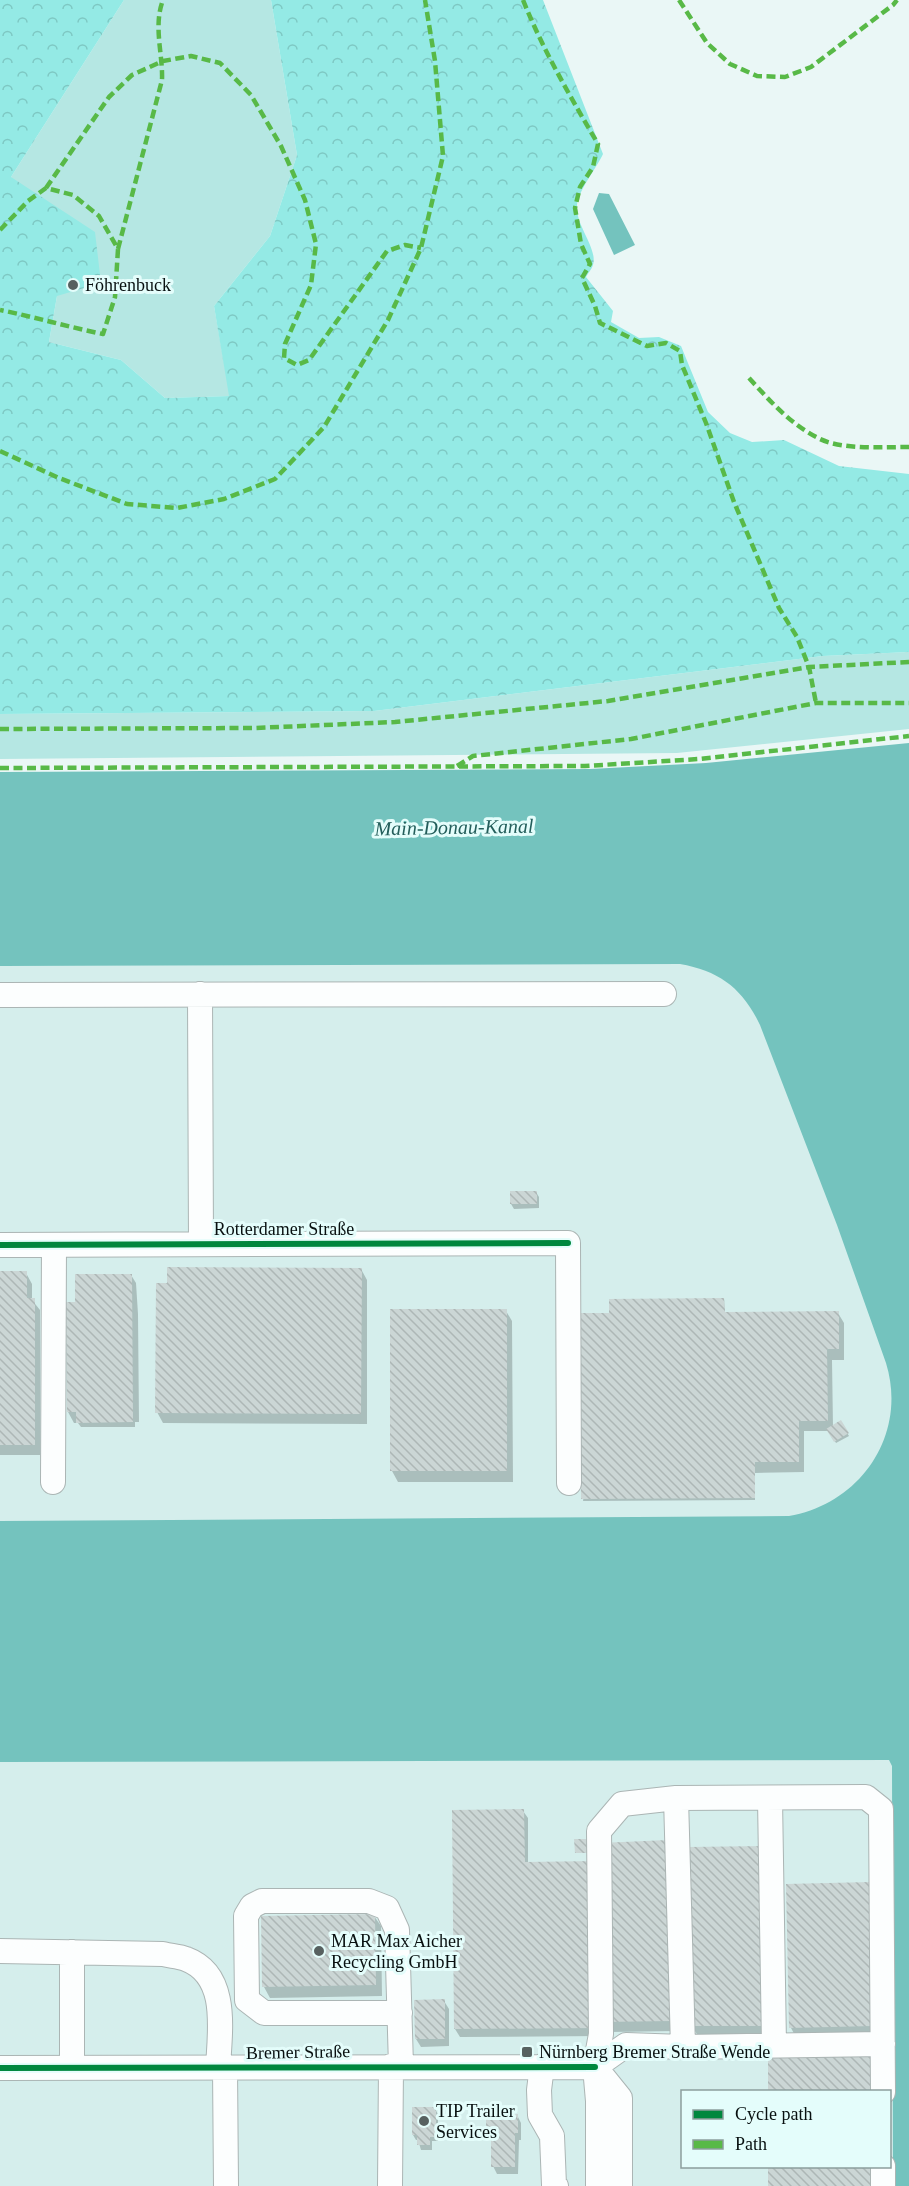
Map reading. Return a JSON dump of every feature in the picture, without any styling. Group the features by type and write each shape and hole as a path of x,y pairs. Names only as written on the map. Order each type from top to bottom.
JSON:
{"street":[{"path":"200,994 201,1245"},
{"path":"0,995 664,994"},
{"name":"Rotterdamer Straße","path":"0,1245 568,1242 569,1483"},
{"path":"53,1482 54,1245"},
{"path":"598,2186 598,2101 595,2067 601,2034 598,1831 622,1804 676,1798 866,1797 881,1809 883,2090"},
{"path":"676,1798 683,2047"},
{"path":"770,1799 774,2044"},
{"path":"390,2186 400,2013 397,1930 387,1908 369,1902 262,1901 252,1906 246,1916 246,2000 255,2008 264,2013 400,2013"},
{"path":"0,1951 163,1954 185,1958 204,1969 214,1984 219,2004 226,2186"},
{"path":"72,1953 72,2067"},
{"path":"595,2067 626,2045 683,2047 883,2044"},
{"path":"542,2066 539,2091 540,2115 552,2136 553,2177 556,2186"},
{"path":"595,2067 620,2098 620,2186"},
{"name":"Bremer Straße","path":"0,2068 595,2067"},
{"path":"883,2168 883,2186"}],"shaded area":[{"path":"124,0 271,0 297,155 270,236 214,306 230,396 165,398 121,360 49,342 57,296 11,177"},
{"path":"909,652 909,729 677,753 0,759 0,714 374,711 823,656"},
{"path":"909,953 909,2186 0,2186 0,966 661,963"}],"green space":[{"path":"0,0 124,0 11,177 95,232 101,283 57,296 49,342 121,360 165,398 229,396 214,306 270,236 297,155 271,0 543,0 603,154 583,188 577,207 580,222 594,259 586,277 613,311 611,322 639,338 659,337 681,346 708,412 730,433 752,442 784,440 839,466 909,474 909,652 823,656 374,711 0,714"}],"water":[{"path":"599,193 609,194 635,245 614,255 593,209"},
{"name":"Main-Donau-Kanal","path":"909,743 909,2186 893,2186 892,1766 889,1760 0,1762 0,1521 789,1516 815,1509 838,1497 857,1481 873,1462 884,1439 890,1415 891,1389 886,1363 837,1225 760,1025 746,1001 729,984 707,971 680,964 0,966 0,772 590,769 706,763"}],"building":[{"path":"510,1191 537,1191 537,1204 510,1204"},
{"path":"167,1267 362,1268 361,1414 155,1413 156,1283 167,1283"},
{"path":"0,1271 27,1271 27,1298 35,1298 35,1445 0,1445"},
{"path":"75,1274 132,1274 133,1422 76,1423 76,1412 67,1412 66,1302 75,1302"},
{"path":"724,1298 725,1312 839,1311 839,1349 827,1349 828,1421 799,1421 799,1462 755,1462 755,1498 581,1499 579,1313 609,1313 609,1299"},
{"path":"390,1309 507,1309 507,1471 390,1471"},
{"path":"841,1420 849,1433 834,1442 826,1429"},
{"path":"524,1809 525,1862 597,1861 598,2028 454,2029 452,1810"},
{"path":"574,1839 597,1839 596,1853 575,1853"},
{"path":"668,1840 672,2021 602,2022 600,1843"},
{"path":"767,1846 768,2026 690,2026 689,1847"},
{"path":"870,1882 873,2026 789,2028 786,1884"},
{"name":"MAR Max Aicher Recycling GmbH","path":"375,1914 376,1985 262,1987 261,1916"},
{"path":"445,1999 445,2039 415,2039 414,2000"},
{"path":"873,2055 873,2090 768,2090 768,2056"},
{"name":"TIP Trailer Services","path":"412,2107 436,2107 436,2137 430,2137 430,2145 417,2145 417,2135 412,2135"},
{"path":"486,2113 518,2114 518,2133 515,2133 515,2167 491,2167 491,2133 486,2133"},
{"path":"768,2168 873,2168 873,2186 768,2186"}],"marked path":[{"path":"118,249 162,80 159,20 163,0"},
{"path":"0,451 59,478 127,504 177,508 224,499 275,479 324,427 388,320 421,248 443,156 435,61 425,0"},
{"path":"523,0 548,55 598,144 593,167 580,187 575,208 581,244 590,264 582,278 600,323 647,346 666,343 680,351 682,365 706,423 734,502 779,608 797,637 809,667 816,703"},
{"path":"679,0 707,43 730,64 757,76 785,77 811,67 897,0"},
{"path":"46,188 109,97 132,75 163,61 191,56 220,63 251,95 281,146 305,200 316,244 311,285 285,344 284,358 297,365 309,360 387,251 405,245 421,248"},
{"path":"0,230 28,201 46,188 73,195 99,216 118,249 115,297 103,334 0,310"},
{"path":"749,378 790,420 829,443 852,446 909,447"},
{"path":"0,729 255,728 395,722 608,701 809,667 909,662"},
{"path":"457,766 473,756 631,739 816,703 909,703"},
{"path":"0,768 585,766 699,759 909,736"}],"cycle path":[{"path":"0,1245 568,1243"},
{"path":"0,2068 595,2067"}],"place":[{"name":"Föhrenbuck","path":"73,285"},
{"name":"MAR Max Aicher Recycling GmbH","path":"319,1951"},
{"name":"Nürnberg Bremer Straße Wende","path":"527,2052"},
{"name":"TIP Trailer Services","path":"424,2121"}]}
